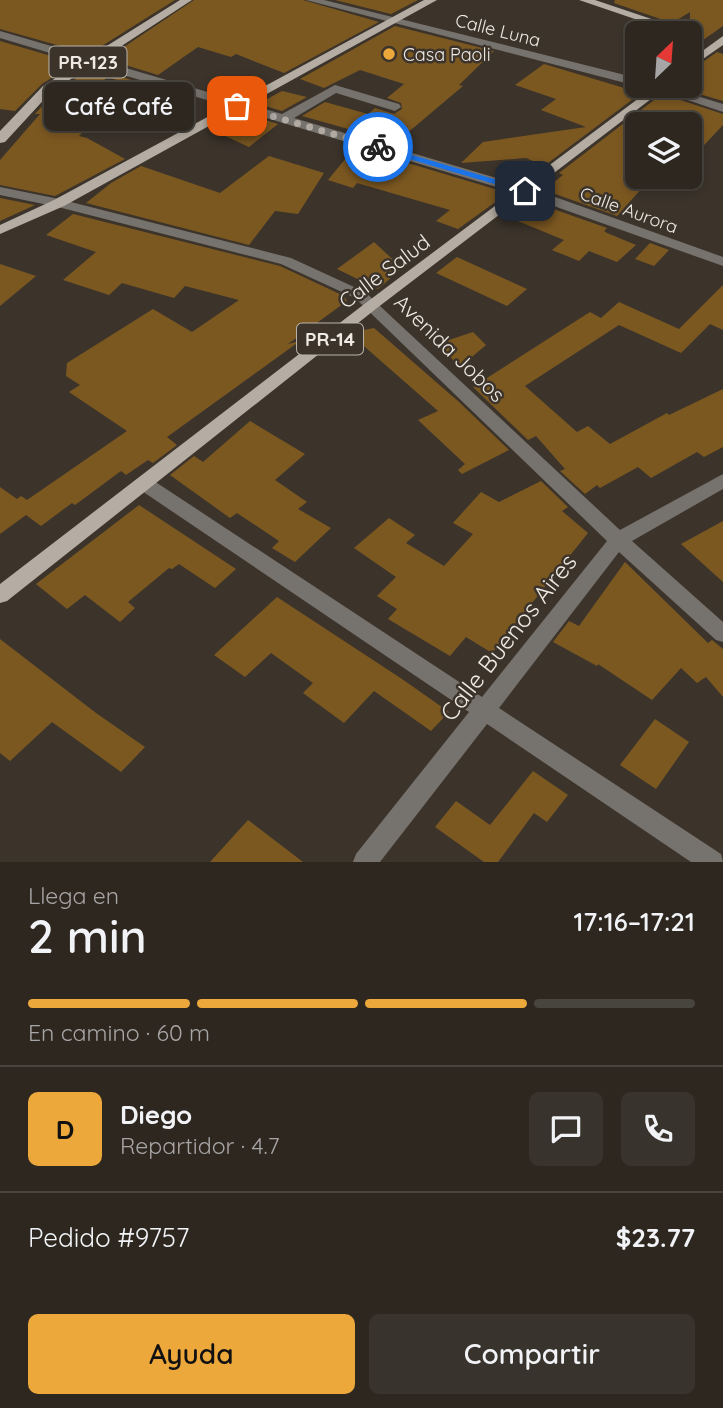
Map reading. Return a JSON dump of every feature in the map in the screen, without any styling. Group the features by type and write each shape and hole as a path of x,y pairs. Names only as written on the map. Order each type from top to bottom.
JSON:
{"main road":[{"name":"PR-123","path":"0,139 47,89 187,0"},
{"path":"0,230 60,203 432,0"},
{"path":"584,0 648,21"},
{"path":"702,37 721,42"},
{"path":"702,56 721,42"},
{"name":"Calle Salud","path":"0,595 643,98"}],"street":[{"name":"Calle Luna","path":"311,0 625,79"},
{"name":"Calle Aurora","path":"0,34 525,191 723,262"},
{"path":"283,119 335,89 395,107"},
{"path":"693,98 723,108"},
{"name":"Avenida Jobos","path":"0,191 60,203 286,261 360,295 618,540 723,634"},
{"name":"Calle Buenos Aires","path":"365,862 618,540 723,481"},
{"path":"145,484 712,862"}],"building":[{"path":"0,0 175,0 89,54 0,29"},
{"path":"194,0 303,0 379,22 284,73 236,54 231,57 198,47 158,75 106,59"},
{"path":"335,0 418,0 391,14"},
{"path":"615,0 723,0 723,26 702,41 702,21 690,21 690,12 675,21 666,21 614,3"},
{"path":"395,26 494,51 459,85 463,86 393,145 364,136 366,134 302,116 325,102 368,114 375,108 394,114 402,109 401,103 387,98 404,84 360,70 324,88 300,79"},
{"path":"0,41 75,63 42,84 15,111 0,109"},
{"path":"717,52 723,54 723,101 702,95 702,63"},
{"path":"544,64 625,88 625,98 634,98 544,166 526,158 461,163 483,142 586,127 541,110 556,99 515,85"},
{"path":"92,68 145,84 140,87 107,77 73,114 96,117 79,136 125,159 55,196 0,185 0,160 40,114 35,114 53,94"},
{"path":"282,91 307,97 282,111 258,104"},
{"path":"657,98 674,98 723,114 723,125 702,147 702,112 638,112"},
{"path":"239,112 278,124 249,147 210,129"},
{"path":"625,122 625,189 641,189 617,216 544,190 563,175 559,173"},
{"path":"355,147 508,193 458,229 436,221 450,210 357,183 353,188 328,180"},
{"path":"269,156 324,173 298,214 275,211 249,245 86,203 111,183 141,166 220,193"},
{"path":"0,198 35,205 0,221"},
{"path":"525,199 607,228 604,231 607,233 636,245 617,262 589,251 579,261 552,250 564,240 503,215"},
{"path":"73,214 280,266 344,296 347,301 288,344 300,341 167,437 177,445 153,463 148,460 126,475 121,471 41,526 26,515 0,534 0,487 17,499 21,496 27,500 127,431 69,392 80,385 66,376 67,363 153,309 192,332 239,300 185,286 174,298 122,283 109,295 63,280 96,252 46,235"},
{"path":"374,242 402,268 378,289 337,269"},
{"path":"650,243 669,250 654,266 635,259"},
{"path":"457,257 527,289 507,306 436,273"},
{"path":"0,264 36,276 0,306"},
{"path":"723,285 723,330 710,324 681,353 619,325 525,386 577,432 588,426 610,444 667,413 669,415 723,389 723,447 704,457 697,452 651,478 638,467 600,488 597,485 585,494 560,471 565,469 536,436 528,440 473,387 590,312 601,318 619,302 679,329"},
{"path":"374,328 509,450 462,474 458,470 465,464 418,420 438,411 349,333"},
{"path":"473,332 486,345 459,368 440,343"},
{"path":"250,421 305,454 275,480 307,502 298,509 331,528 295,562 272,548 279,541 237,513 230,518 170,475 194,456 203,462"},
{"path":"541,481 568,507 562,511 588,533 492,653 466,637 450,656 388,619 397,609 377,596 396,577 354,548 389,518 415,535 406,543 444,566 473,534 453,523 481,492 499,502"},
{"path":"139,505 236,569 215,588 179,564 169,568 128,602 135,608 120,622 85,595 67,609 36,584"},
{"path":"723,521 723,582 681,544"},
{"path":"625,562 708,643 712,640 723,649 723,697 706,677 697,683 681,668 652,700 598,664 597,666 553,642 569,621 579,626"},
{"path":"277,597 449,712 431,731 374,691 344,723 303,693 313,683 271,653 245,677 214,655"},
{"path":"0,639 145,747 121,772 52,722 10,761 0,753"},
{"path":"655,719 689,742 656,789 620,765"},
{"path":"533,771 568,795 547,822 534,813 498,862 484,862 435,827 456,801 490,825"},
{"path":"248,820 303,862 210,862"}],"way so far":[{"path":"237,106 378,147"}],"place":[{"name":"Casa Paoli","path":"389,54"},
{"name":"Café Café","path":"237,106"}],"route":[{"path":"378,147 525,191"}]}
